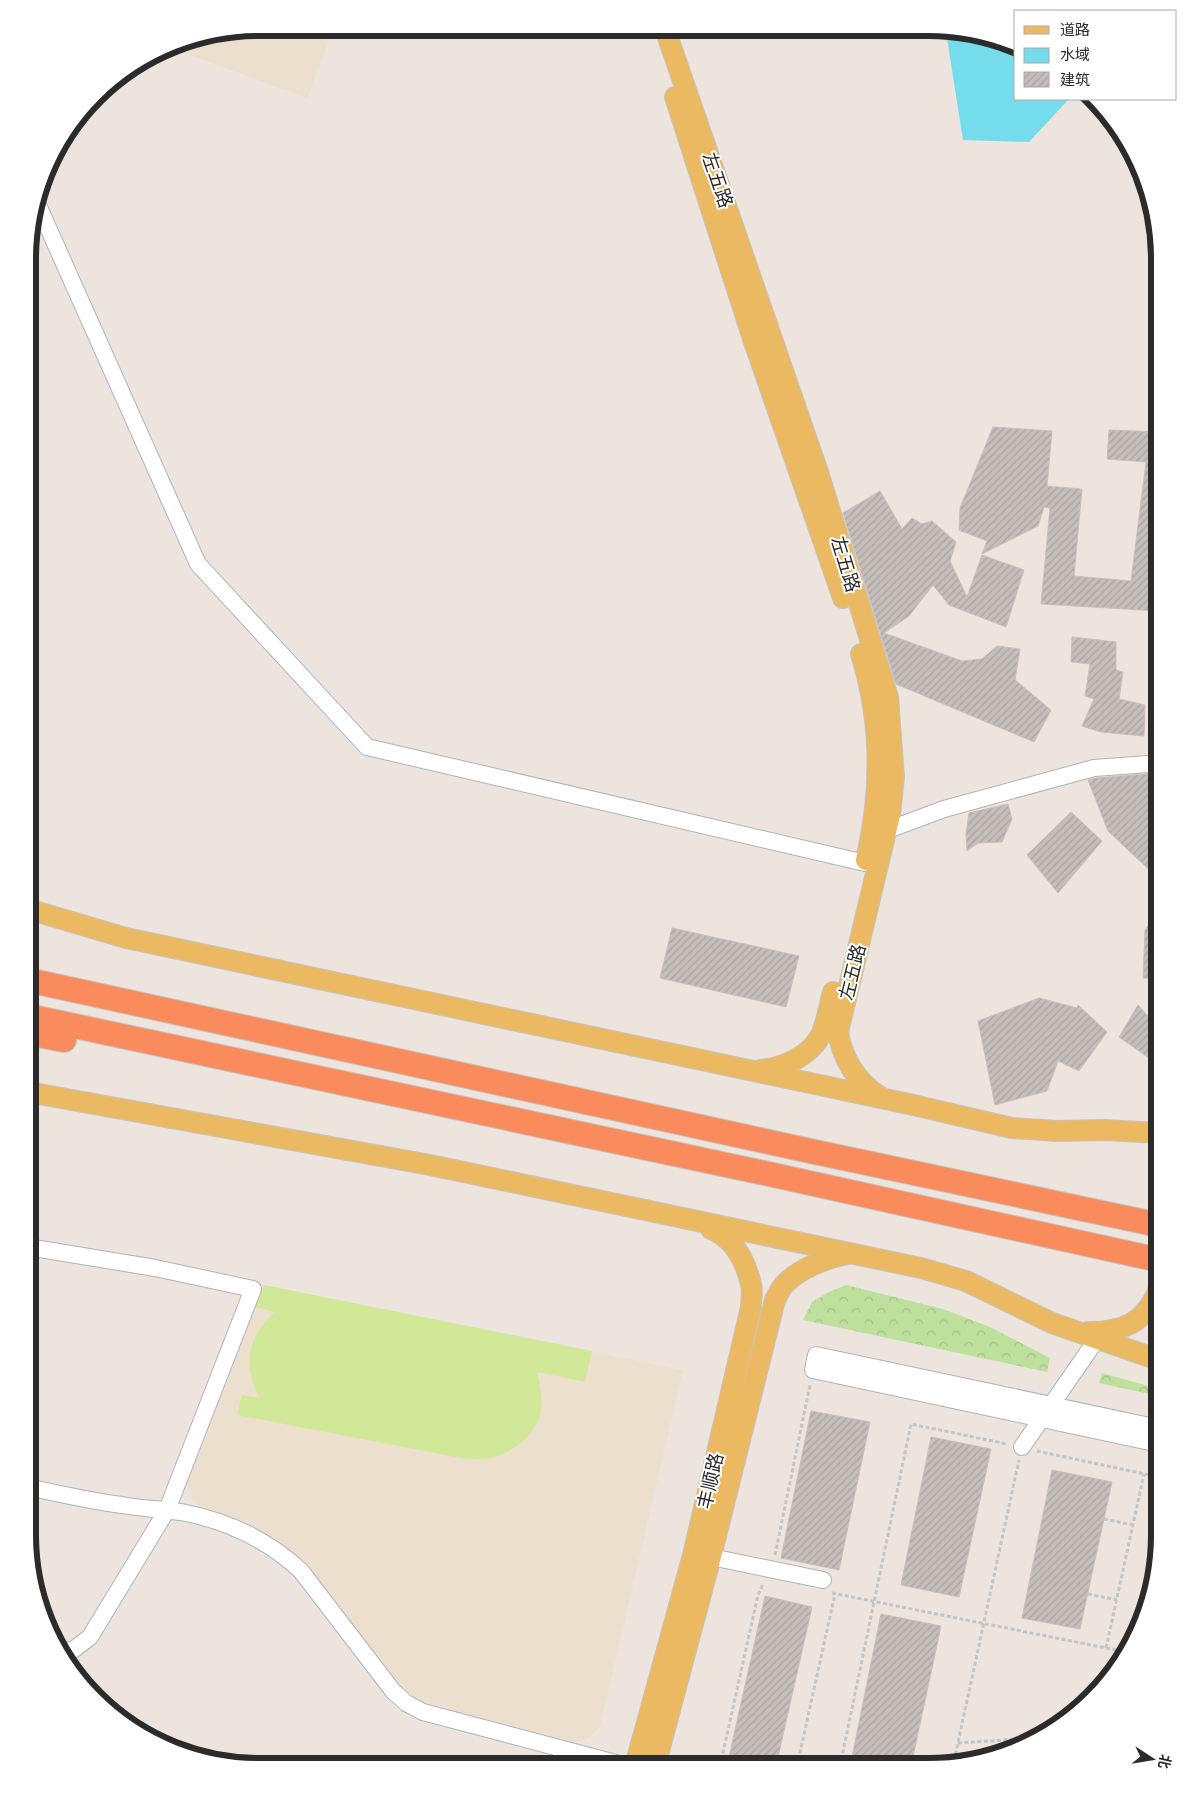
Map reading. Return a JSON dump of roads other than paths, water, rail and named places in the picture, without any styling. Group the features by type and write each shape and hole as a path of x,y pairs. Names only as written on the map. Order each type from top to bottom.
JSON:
{"highway":[{"path":"36,976 112,997"},
{"path":"36,982 1151,1223"},
{"path":"36,1018 1151,1258"},
{"path":"36,1034 256,1074 344,1084"}],"main road":[{"name":"左五路","path":"655,36 753,339 850,617 866,671 875,715 878,767 876,803 879,833 865,863 826,1020 820,1036 807,1051 789,1063 773,1069 756,1071"},
{"name":"左五路","path":"667,36 818,472 888,698 894,777 879,833 838,1032 840,1043 855,1074 872,1092 883,1098"},
{"path":"36,911 126,938 883,1098 1012,1128 1150,1133"},
{"path":"36,1093 430,1165 921,1268 966,1281 1052,1323 1151,1357"},
{"name":"丰顺路","path":"637,1758 693,1555 751,1307 752,1285 735,1247 724,1234 690,1221"},
{"path":"657,1758 775,1300 782,1287 795,1276 826,1260 852,1253"},
{"path":"1072,1330 1108,1332 1125,1328 1141,1316 1151,1304"}],"street":[{"path":"42,213 198,564 367,747 865,863"},
{"path":"879,833 944,809 1094,768 1151,765"},
{"path":"36,1247 155,1268 253,1289 167,1510 90,1637 73,1650 69,1650"},
{"path":"1022,1448 1097,1339"},
{"path":"1151,1426 816,1355 813,1370 1151,1442"},
{"path":"36,1490 122,1506 187,1513 243,1531 283,1554 301,1571 393,1691 406,1703 423,1712 597,1758"},
{"path":"710,1557 825,1586"}],"water":[{"path":"947,38 957,38 986,44 1014,53 1014,100 1068,100 1029,142 963,140"}]}
